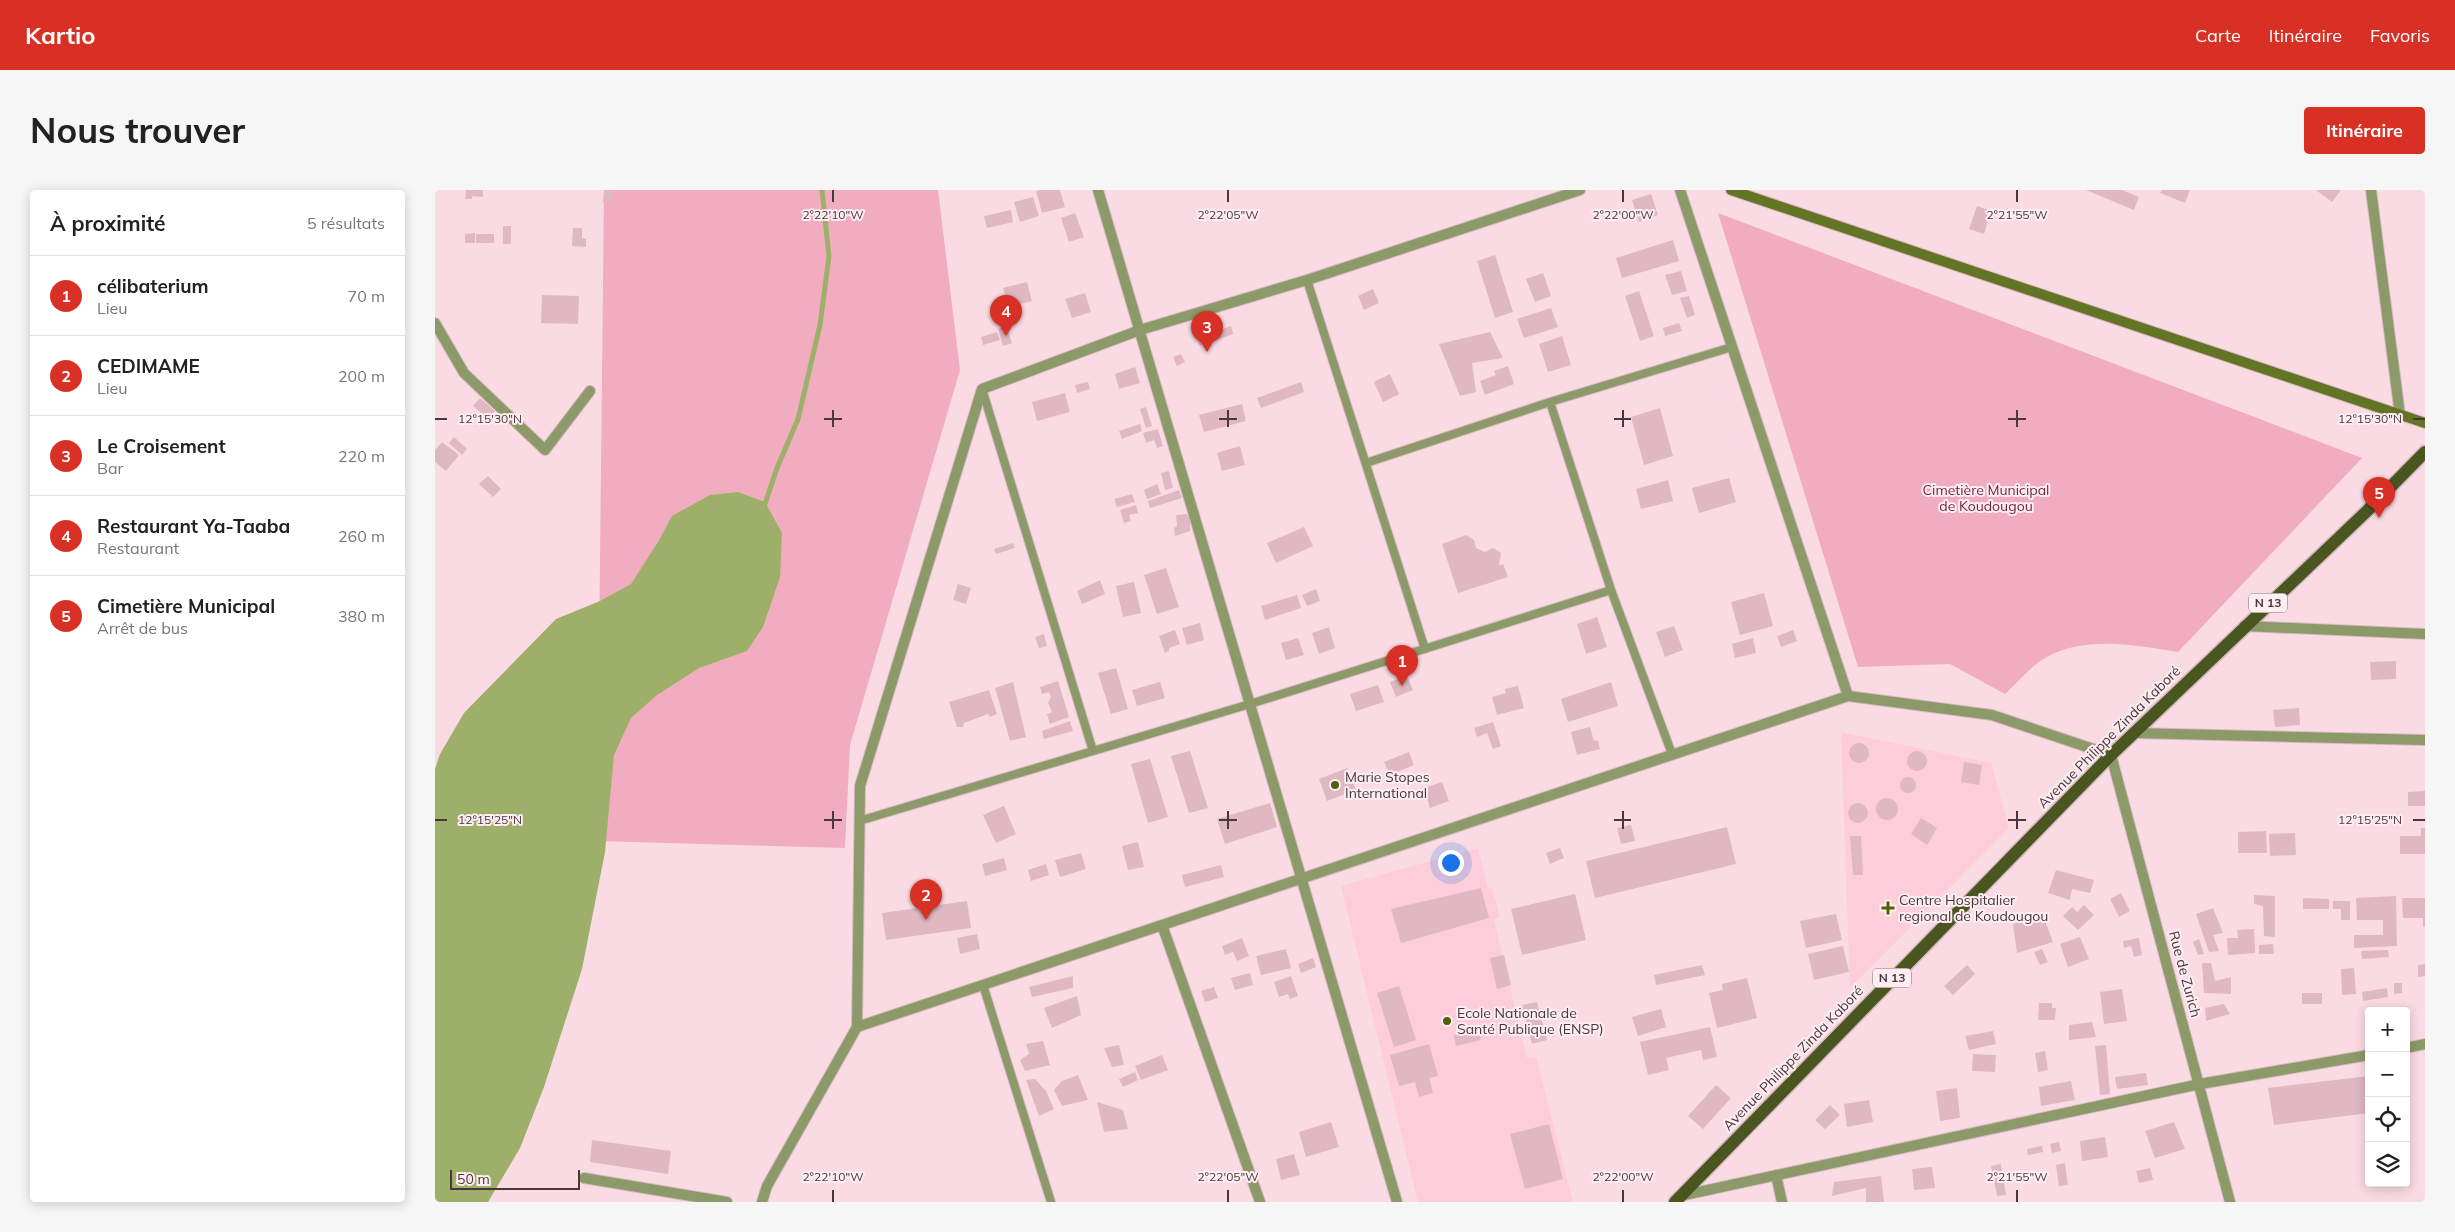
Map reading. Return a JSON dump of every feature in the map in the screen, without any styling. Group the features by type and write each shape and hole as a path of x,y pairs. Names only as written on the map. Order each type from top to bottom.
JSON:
{"main road":[{"name":"Avenue Philippe Zinda Kaboré","path":"1677,1199 2133,733 2367,511 2425,452"}],"street":[{"path":"1098,190 1397,1202"},
{"path":"762,1202 767,1186 857,1027 860,786 982,389 1140,330 1307,280 1580,190"},
{"path":"1680,190 1848,696"},
{"path":"1731,190 2425,423"},
{"path":"2371,190 2400,415"},
{"path":"435,323 464,373 545,450 590,392"},
{"path":"2244,626 2425,634"},
{"path":"857,1027 1848,696 1992,715 2111,755"},
{"path":"2133,733 2425,740"},
{"name":"Rue de Zurich","path":"2111,755 2230,1202"},
{"path":"1162,925 1260,1202"},
{"path":"2410,1047 2425,1044"},
{"path":"1677,1199 1777,1175 2200,1084 2365,1056"},
{"path":"1777,1175 1783,1202"},
{"path":"583,1178 727,1202"}],"lane":[{"path":"1307,280 1425,649"},
{"path":"1365,463 1550,402 1732,347"},
{"path":"982,389 1093,751"},
{"path":"1550,402 1611,590 1672,754"},
{"path":"859,821 1250,704 1611,590"},
{"path":"983,985 1051,1202"}],"shaded area":[{"path":"738,492 765,502 782,533 780,577 763,627 747,651 699,668 657,695 631,718 614,755 605,852 582,969 544,1087 520,1148 488,1202 435,1202 435,769 440,754 464,713 556,619 600,601 631,584 672,516 710,495"},
{"name":"Centre Hospitalier regional de Koudougou","path":"1841,732 1991,763 2009,828 1850,988"},
{"name":"Ecole Nationale de Santé Publique (ENSP)","path":"1478,848 1488,889 1492,888 1500,917 1494,920 1527,1058 1536,1057 1573,1202 1418,1202 1341,886"}],"green space":[{"path":"604,190 938,190 960,370 850,745 845,848 597,841"},
{"name":"Cimetière Municipal de Koudougou","path":"1718,213 2362,458 2178,652 2128,645 2093,644 2077,646 2060,651 2040,661 2005,694 1950,664 1858,667"}],"building":[{"path":"466,190 483,190 483,197 472,196 472,199 465,199"},
{"path":"1060,190 1065,207 1042,213 1036,191"},
{"path":"2086,190 2122,190 2139,197 2134,210"},
{"path":"2162,190 2190,190 2185,203 2160,193"},
{"path":"2316,190 2341,190 2332,202"},
{"path":"604,191 612,191 612,202 603,202"},
{"path":"1651,194 1658,215 1639,222 1632,200"},
{"path":"1033,197 1039,216 1020,222 1014,202"},
{"path":"1977,206 1991,211 1984,234 1969,229"},
{"path":"1011,210 1013,222 987,228 984,216"},
{"path":"1075,213 1084,237 1069,242 1061,218"},
{"path":"503,226 511,226 511,244 503,244"},
{"path":"573,228 582,228 582,238 586,239 586,247 572,246"},
{"path":"475,233 475,243 465,243 465,234"},
{"path":"476,234 494,234 494,243 476,243"},
{"path":"1673,240 1679,261 1622,278 1616,258"},
{"path":"1495,255 1513,312 1495,318 1477,261"},
{"path":"1681,271 1687,291 1672,295 1665,275"},
{"path":"1543,273 1551,296 1535,302 1526,279"},
{"path":"1027,282 1032,301 1008,307 1003,288"},
{"path":"1373,289 1379,303 1364,310 1358,296"},
{"path":"1639,291 1654,336 1640,341 1625,296"},
{"path":"1085,293 1091,312 1072,318 1065,299"},
{"path":"542,295 579,296 578,324 541,323"},
{"path":"1689,296 1695,315 1687,318 1680,298"},
{"path":"1551,308 1558,327 1524,338 1517,319"},
{"path":"1679,323 1682,331 1665,336 1663,328"},
{"path":"1006,326 1012,343 1003,346 998,329"},
{"path":"1231,326 1233,334 1200,346 1197,339"},
{"path":"997,332 1000,340 983,345 981,337"},
{"path":"1490,332 1503,358 1472,363 1476,392 1460,396 1439,344"},
{"path":"1562,336 1571,365 1548,372 1539,344"},
{"path":"1181,354 1185,362 1177,366 1173,357"},
{"path":"1508,366 1514,384 1485,395 1480,381 1496,375 1494,371"},
{"path":"1135,367 1140,383 1119,389 1115,374"},
{"path":"1390,374 1399,394 1383,402 1374,382"},
{"path":"1088,382 1090,389 1077,393 1075,385"},
{"path":"1301,382 1304,392 1261,408 1257,398"},
{"path":"1065,393 1070,412 1037,421 1032,402"},
{"path":"480,398 495,411 488,419 473,406"},
{"path":"1242,404 1246,421 1204,432 1199,415"},
{"path":"1146,407 1152,426 1146,428 1140,409"},
{"path":"1660,408 1673,456 1644,465 1631,417"},
{"path":"1140,424 1142,431 1122,439 1119,431"},
{"path":"1158,429 1163,446 1157,448 1154,440 1146,443 1143,433"},
{"path":"454,437 467,449 462,455 449,443"},
{"path":"442,442 459,455 446,471 435,462 435,450"},
{"path":"1240,446 1245,465 1222,471 1217,453"},
{"path":"1169,471 1173,488 1165,490 1161,473"},
{"path":"488,476 501,489 493,497 479,484"},
{"path":"1729,478 1736,502 1699,513 1692,488"},
{"path":"1668,480 1673,501 1641,509 1636,489"},
{"path":"1157,484 1161,494 1147,499 1144,490"},
{"path":"1179,490 1182,498 1150,508 1148,501"},
{"path":"1132,494 1135,502 1117,507 1114,499"},
{"path":"1136,505 1138,513 1129,515 1131,521 1124,523 1120,510"},
{"path":"1187,514 1190,520 1190,531 1175,536 1174,528 1177,526 1176,515"},
{"path":"1304,527 1313,546 1276,563 1267,543"},
{"path":"1466,535 1474,540 1476,548 1485,552 1493,548 1501,553 1499,565 1503,564 1508,577 1458,593 1442,544"},
{"path":"1013,543 1015,548 996,554 994,549"},
{"path":"1166,568 1179,607 1157,614 1144,575"},
{"path":"1100,580 1105,594 1082,604 1077,591"},
{"path":"1134,582 1141,613 1123,617 1116,586"},
{"path":"958,584 971,588 966,604 953,600"},
{"path":"1316,589 1320,601 1307,606 1302,595"},
{"path":"1764,593 1773,626 1740,635 1731,602"},
{"path":"1297,595 1301,608 1265,620 1261,606"},
{"path":"1597,617 1607,647 1586,654 1577,624"},
{"path":"1200,623 1204,640 1187,645 1182,628"},
{"path":"1674,626 1683,650 1665,657 1656,632"},
{"path":"1329,627 1335,648 1319,654 1312,633"},
{"path":"1175,630 1180,644 1169,648 1169,651 1165,653 1159,636"},
{"path":"1793,630 1797,641 1781,647 1777,636"},
{"path":"1044,634 1047,646 1039,648 1035,637"},
{"path":"1298,638 1304,655 1286,660 1281,643"},
{"path":"1753,638 1756,653 1735,658 1732,644"},
{"path":"2396,661 2396,679 2371,680 2370,662"},
{"path":"1116,668 1128,709 1111,714 1098,673"},
{"path":"1407,676 1413,690 1396,697 1390,682"},
{"path":"1058,681 1069,717 1050,724 1047,714 1052,712 1048,703 1051,697 1049,692 1042,694 1040,687"},
{"path":"1013,682 1026,737 1010,741 995,688"},
{"path":"1160,682 1165,698 1137,706 1132,690"},
{"path":"1611,682 1618,706 1568,722 1561,699"},
{"path":"1378,685 1384,702 1356,711 1350,694"},
{"path":"1518,686 1524,708 1497,715 1492,697 1506,693 1505,689"},
{"path":"989,690 997,714 990,717 988,714 964,723 963,727 957,727 949,702"},
{"path":"2299,708 2300,725 2275,727 2273,710"},
{"path":"1070,721 1073,731 1044,739 1042,731"},
{"path":"1493,722 1501,746 1493,749 1487,733 1477,737 1474,728"},
{"path":"1590,727 1594,741 1598,740 1600,749 1577,755 1571,732"},
{"path":"1855,743 1863,743 1869,749 1869,757 1863,763 1855,763 1849,757 1849,749"},
{"path":"1190,751 1208,808 1189,813 1171,756"},
{"path":"1917,751 1924,754 1927,761 1924,768 1917,771 1910,768 1907,761 1910,754"},
{"path":"1409,752 1414,765 1390,775 1384,762"},
{"path":"1150,759 1168,817 1148,823 1131,764"},
{"path":"1964,762 1982,765 1979,785 1961,782"},
{"path":"1347,768 1356,790 1327,801 1319,779"},
{"path":"1905,777 1911,777 1916,782 1914,791 1905,793 1900,788 1900,782"},
{"path":"1442,782 1449,801 1430,808 1424,788"},
{"path":"2425,791 2425,806 2408,806 2408,792"},
{"path":"1883,798 1891,798 1898,805 1898,813 1891,820 1883,820 1876,813 1876,805"},
{"path":"1270,803 1277,827 1225,844 1217,819"},
{"path":"1858,803 1865,806 1868,813 1865,820 1858,823 1851,820 1848,813 1851,806"},
{"path":"1004,806 1016,834 996,843 983,815"},
{"path":"1921,818 1937,828 1927,845 1911,834"},
{"path":"1631,825 1635,841 1621,844 1617,828"},
{"path":"1727,827 1736,864 1595,898 1586,861"},
{"path":"2421,828 2425,828 2425,854 2400,854 2400,836 2421,836"},
{"path":"2266,831 2267,853 2238,853 2238,832"},
{"path":"2295,833 2296,855 2270,856 2269,834"},
{"path":"1850,836 1861,836 1863,875 1853,875"},
{"path":"1138,842 1144,867 1128,870 1122,846"},
{"path":"1560,848 1564,858 1550,864 1546,853"},
{"path":"1081,853 1086,869 1060,877 1055,860"},
{"path":"1004,858 1007,870 985,876 982,864"},
{"path":"1046,864 1049,875 1031,881 1028,870"},
{"path":"1221,865 1224,877 1185,887 1182,875"},
{"path":"2056,870 2094,880 2090,893 2072,889 2070,900 2048,893"},
{"path":"1481,888 1489,918 1401,943 1391,909"},
{"path":"2121,893 2130,911 2119,917 2110,899"},
{"path":"1575,894 1586,940 1522,955 1511,909"},
{"path":"2254,895 2275,896 2275,937 2264,936 2263,906 2254,904"},
{"path":"2396,896 2397,946 2354,948 2354,935 2383,935 2383,920 2357,920 2356,898"},
{"path":"2303,898 2329,899 2329,909 2303,909"},
{"path":"2402,898 2425,898 2425,927 2423,927 2423,918 2403,918"},
{"path":"967,901 971,928 886,940 882,913"},
{"path":"2333,901 2350,901 2350,920 2341,920 2341,909 2333,909"},
{"path":"2084,905 2094,915 2078,930 2063,916 2072,907 2077,912"},
{"path":"2213,908 2223,933 2213,935 2219,951 2209,952 2196,914"},
{"path":"1836,914 1842,940 1806,948 1800,921"},
{"path":"2043,915 2053,942 2017,953 2013,924"},
{"path":"2254,929 2255,953 2228,955 2227,938 2238,938 2237,930"},
{"path":"977,934 980,949 960,954 957,938"},
{"path":"2080,937 2089,959 2068,967 2060,944"},
{"path":"1242,938 1249,956 1237,961 1233,952 1225,955 1222,946"},
{"path":"2139,938 2142,955 2134,957 2131,946 2124,948 2123,941"},
{"path":"2199,939 2204,954 2198,955 2193,942"},
{"path":"2273,944 2274,954 2259,954 2259,945"},
{"path":"1843,946 1849,972 1814,980 1808,954"},
{"path":"1286,949 1291,968 1261,975 1256,956"},
{"path":"2042,949 2048,962 2040,965 2034,952"},
{"path":"2388,950 2389,957 2362,959 2361,951"},
{"path":"1504,955 1511,985 1497,989 1490,958"},
{"path":"1313,958 1316,967 1301,973 1298,964"},
{"path":"2202,963 2211,963 2215,981 2231,977 2231,994 2204,993"},
{"path":"2425,964 2425,976 2418,977 2418,965"},
{"path":"1702,965 1705,975 1656,985 1654,975"},
{"path":"1967,965 1975,974 1953,995 1944,986"},
{"path":"2354,968 2356,994 2342,995 2341,969"},
{"path":"1250,973 1253,985 1235,990 1231,978"},
{"path":"1073,976 1073,988 1032,997 1029,987"},
{"path":"1291,976 1298,996 1290,999 1288,994 1279,997 1274,982"},
{"path":"1747,978 1757,1018 1717,1028 1709,993 1723,990 1722,984"},
{"path":"2394,983 2402,983 2402,993 2394,994"},
{"path":"1399,986 1416,1040 1394,1047 1377,993"},
{"path":"1214,987 1218,998 1205,1002 1201,991"},
{"path":"2387,988 2388,997 2363,1001 2362,992"},
{"path":"2122,989 2127,1021 2104,1024 2100,992"},
{"path":"2302,993 2322,993 2322,1004 2302,1004"},
{"path":"1077,996 1081,1015 1052,1028 1044,1008"},
{"path":"1537,1002 1547,1040 1532,1044 1522,1005"},
{"path":"2039,1003 2052,1003 2052,1008 2056,1008 2055,1020 2038,1020"},
{"path":"2224,1004 2230,1014 2206,1021 2205,1008"},
{"path":"1661,1009 1666,1027 1638,1036 1632,1017"},
{"path":"2092,1022 2096,1037 2069,1040 2069,1025"},
{"path":"1710,1027 1717,1057 1703,1060 1701,1050 1666,1058 1669,1070 1648,1075 1640,1042"},
{"path":"1478,1029 1481,1040 1456,1046 1454,1035"},
{"path":"1993,1031 1996,1044 1969,1050 1965,1036"},
{"path":"1043,1041 1050,1065 1025,1071 1020,1060 1029,1054 1026,1044"},
{"path":"1429,1044 1438,1076 1429,1078 1433,1093 1419,1097 1415,1082 1399,1086 1390,1055"},
{"path":"1119,1045 1124,1065 1112,1067 1104,1048"},
{"path":"2106,1045 2110,1094 2100,1095 2095,1046"},
{"path":"2045,1051 2048,1070 2038,1072 2035,1053"},
{"path":"1973,1054 1996,1055 1995,1072 1972,1071"},
{"path":"1162,1055 1168,1070 1141,1080 1135,1066"},
{"path":"1135,1072 1138,1080 1123,1087 1119,1079"},
{"path":"2146,1073 2148,1085 2117,1089 2115,1077"},
{"path":"1078,1075 1088,1100 1062,1106 1054,1090 1062,1081"},
{"path":"2365,1076 2365,1114 2274,1125 2268,1088"},
{"path":"1035,1079 1046,1091 1054,1109 1039,1116 1026,1080"},
{"path":"2071,1081 2075,1100 2041,1106 2039,1087"},
{"path":"1716,1085 1731,1098 1703,1129 1688,1116"},
{"path":"1957,1088 1960,1118 1940,1121 1936,1091"},
{"path":"1869,1100 1873,1122 1847,1127 1844,1104"},
{"path":"1097,1102 1123,1110 1128,1129 1104,1132"},
{"path":"1830,1105 1840,1115 1825,1129 1815,1120"},
{"path":"1331,1122 1339,1147 1306,1157 1299,1132"},
{"path":"2174,1122 2185,1149 2155,1158 2145,1131"},
{"path":"1549,1124 1563,1179 1525,1189 1510,1134"},
{"path":"2105,1137 2108,1157 2082,1161 2080,1141"},
{"path":"592,1140 671,1151 668,1174 590,1162"},
{"path":"2059,1142 2061,1151 2052,1153 2050,1144"},
{"path":"2042,1146 2043,1152 2028,1155 2027,1149"},
{"path":"1294,1154 1300,1175 1281,1180 1276,1159"},
{"path":"2065,1163 2068,1185 2059,1186 2056,1165"},
{"path":"2001,1164 2006,1195 1997,1196 1991,1166"},
{"path":"1932,1167 1935,1188 1914,1190 1912,1169"},
{"path":"2150,1168 2153,1180 2139,1183 2136,1171"},
{"path":"1881,1176 1884,1202 1866,1202 1866,1188 1832,1196 1834,1182"}],"waterway":[{"path":"764,507 777,468 798,419 820,325 829,256 822,190"}],"place":[{"name":"Restaurant Ya-Taaba","path":"1006,336"},
{"name":"Le Croisement","path":"1207,352"},
{"name":"Cimetière Municipal","path":"2379,518"},
{"name":"célibaterium","path":"1402,686"},
{"name":"Marie Stopes International","path":"1335,785"},
{"name":"Centre Hospitalier regional de Koudougou","path":"1888,908"},
{"name":"CEDIMAME","path":"926,920"},
{"name":"Ecole Nationale de Santé Publique (ENSP)","path":"1447,1021"}]}
